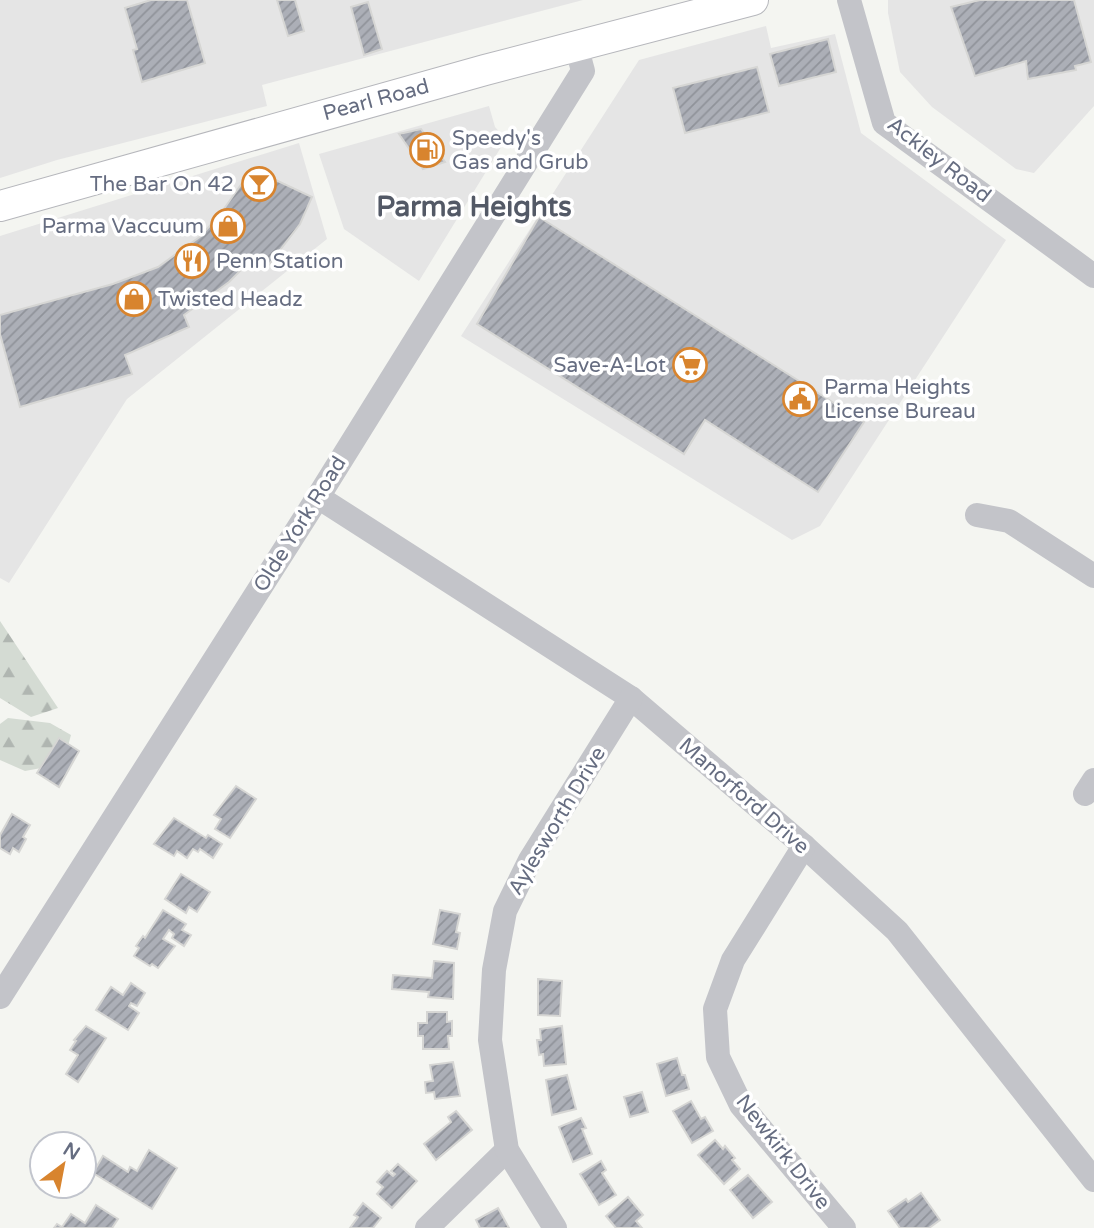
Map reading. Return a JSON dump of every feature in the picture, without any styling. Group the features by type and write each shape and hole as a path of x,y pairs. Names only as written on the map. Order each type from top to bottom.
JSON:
{"main road":[{"name":"Pearl Road","path":"0,206 576,46 753,0"}],"street":[{"name":"Ackley Road","path":"849,0 884,123 1094,276"},
{"name":"Olde York Road","path":"0,997 318,497 583,71 576,46"},
{"name":"Manorford Drive","path":"318,497 631,698 804,846 897,931 1094,1179"},
{"path":"977,516 1009,521 1094,576"},
{"name":"Aylesworth Drive","path":"555,1228 507,1150 490,1040 494,970 505,911 530,860 631,698"},
{"name":"Newkirk Drive","path":"804,846 733,960 715,1009 718,1057 741,1105 844,1228"},
{"path":"427,1228 507,1150"}],"shaded area":[{"path":"0,0 583,0 262,85 267,106 57,160 0,178"},
{"path":"888,0 1094,0 1094,106 1034,173 1016,169 932,107 900,72 888,13"},
{"path":"766,26 771,48 835,34 861,133 1006,240 820,526 792,540 461,336 639,60"},
{"path":"489,106 495,127 506,139 419,281 344,229 319,154"},
{"path":"299,143 327,239 127,399 9,583 0,578 0,236"}],"green space":[{"path":"0,621 58,708 31,717 0,698"},
{"path":"8,718 50,723 71,735 63,764 25,771 0,760 0,724"}],"building":[{"path":"151,0 187,0 205,63 142,82 133,50 137,49 125,8"},
{"path":"277,0 295,0 304,31 288,36"},
{"path":"980,0 1074,0 1091,62 1075,66 1076,70 1028,79 1026,61 975,76 951,7"},
{"path":"368,2 382,49 364,55 351,7"},
{"path":"828,39 836,72 779,86 770,54"},
{"path":"757,67 769,112 685,133 673,88"},
{"path":"421,129 445,162 423,169 399,134"},
{"path":"252,169 312,197 300,224 267,267 254,257 229,282 184,315 189,327 125,355 132,374 20,407 0,334 0,315 113,284 158,267 201,236"},
{"path":"539,217 864,422 818,492 705,420 684,454 477,324"},
{"path":"59,738 79,751 59,787 37,773"},
{"path":"236,786 256,799 230,838 215,829 221,819 214,815"},
{"path":"12,814 30,825 19,852 13,848 10,854 0,848 0,835"},
{"path":"174,818 206,838 208,835 222,844 213,858 200,849 198,852 193,849 187,858 177,851 174,856 154,844"},
{"path":"181,874 210,892 197,912 189,907 186,913 165,899"},
{"path":"163,910 186,924 182,930 191,935 184,946 172,938 174,934 169,930 163,939 175,946 158,968 134,956 139,948 136,946 143,936 145,938"},
{"path":"440,910 460,914 456,932 460,933 457,949 433,944"},
{"path":"434,961 454,963 453,999 428,997 429,992 392,989 393,975 432,978"},
{"path":"538,979 562,981 560,1016 538,1015"},
{"path":"131,983 145,993 137,1006 131,1003 129,1006 139,1013 128,1030 96,1010 111,987 123,995"},
{"path":"427,1012 447,1012 447,1022 452,1021 452,1036 448,1036 449,1049 423,1049 423,1036 418,1036 418,1023 427,1023"},
{"path":"86,1026 106,1038 78,1082 66,1074 78,1055 70,1050 76,1041 74,1040"},
{"path":"562,1026 566,1064 544,1066 543,1054 539,1055 537,1040 541,1040 540,1029"},
{"path":"677,1058 689,1089 666,1096 657,1064"},
{"path":"453,1062 460,1096 435,1099 434,1092 426,1093 425,1082 433,1081 430,1065"},
{"path":"567,1075 576,1109 552,1115 546,1080"},
{"path":"642,1092 648,1112 630,1117 624,1097"},
{"path":"691,1101 701,1119 705,1117 713,1131 692,1143 673,1111"},
{"path":"456,1111 472,1130 436,1160 424,1144 451,1122 448,1117"},
{"path":"581,1118 586,1128 582,1129 592,1154 573,1162 559,1127"},
{"path":"715,1140 723,1149 725,1146 740,1169 724,1184 698,1155"},
{"path":"149,1150 177,1168 152,1209 98,1176 98,1164 103,1156 128,1172 130,1167 137,1171"},
{"path":"601,1161 606,1170 602,1173 616,1195 599,1205 580,1174"},
{"path":"398,1164 417,1181 392,1208 377,1194 383,1187 377,1182 387,1171 393,1176 395,1174 391,1171"},
{"path":"748,1175 772,1202 753,1218 730,1190"},
{"path":"921,1193 940,1220 929,1228 900,1228 888,1211"},
{"path":"628,1197 643,1215 636,1221 642,1228 616,1228 606,1216"},
{"path":"363,1203 381,1218 373,1228 350,1228 358,1217 354,1215"},
{"path":"96,1205 118,1219 112,1228 54,1228 57,1224 62,1227 71,1214 85,1223"},
{"path":"498,1208 509,1228 480,1228 476,1220"}],"place":[{"name":"Speedy's Gas and Grub","path":"427,150"},
{"name":"The Bar On 42","path":"259,184"},
{"name":"Parma Vaccuum","path":"228,226"},
{"name":"Penn Station","path":"192,261"},
{"name":"Twisted Headz","path":"134,299"},
{"name":"Save-A-Lot","path":"690,365"},
{"name":"Parma Heights License Bureau","path":"800,399"}],"district":[{"name":"Parma Heights","path":"474,207"}]}
